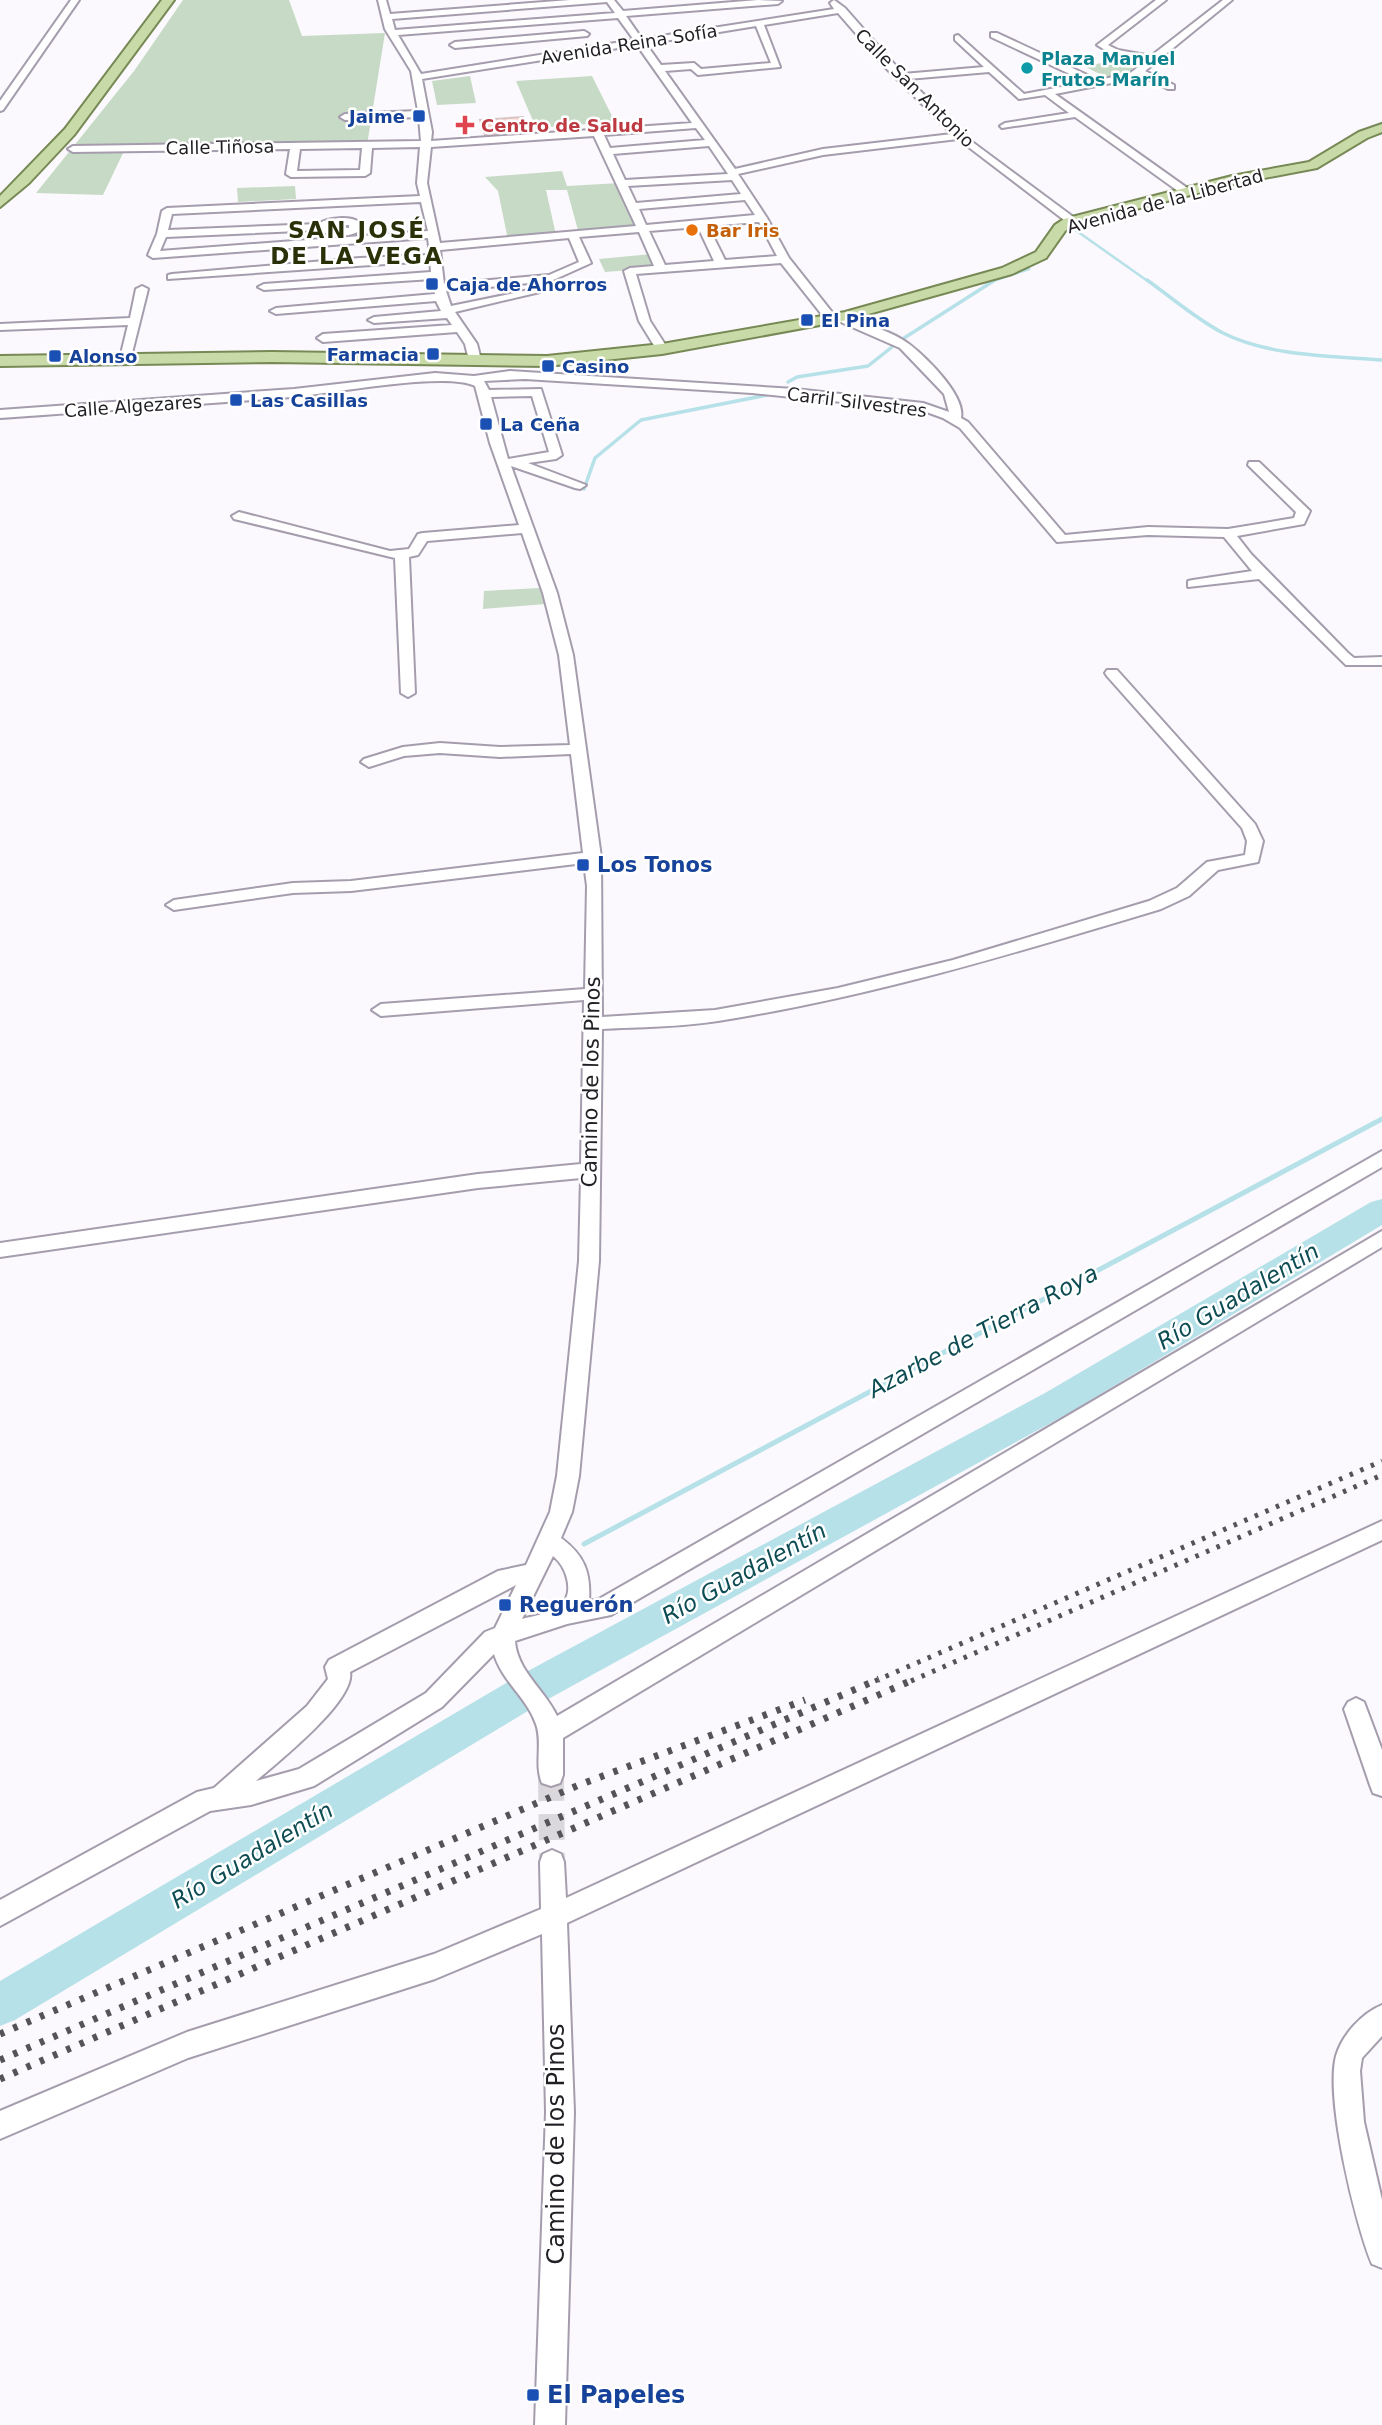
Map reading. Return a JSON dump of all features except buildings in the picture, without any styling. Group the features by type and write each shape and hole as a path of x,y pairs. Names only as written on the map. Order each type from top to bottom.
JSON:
{"main road":[{"path":"0,190 42,149 79,106 156,0"},
{"path":"0,203 75,127 169,0"},
{"name":"Avenida de la Libertad","path":"0,361 295,357 557,361 662,349 836,318 1020,266 1041,255 1060,228 1072,221 1317,163 1363,135 1382,128"}],"street":[{"path":"0,108 75,0"},
{"path":"382,0 385,17 413,65 417,77 426,144 422,179 424,198 433,234 440,292 448,312 474,351 475,360"},
{"path":"385,17 491,4 604,0"},
{"path":"610,0 732,172 762,218 784,259 836,318 904,346 950,393 957,413 954,419"},
{"path":"393,33 778,0 796,18"},
{"name":"Calle San Antonio","path":"830,0 842,10 890,67 960,136 1072,221"},
{"path":"1152,59 1115,52 1102,45 1162,0"},
{"path":"958,38 1022,97 1049,94 1132,76 1228,0"},
{"path":"491,4 503,25"},
{"name":"Avenida Reina Sofía","path":"417,77 842,10"},
{"path":"575,19 593,49"},
{"path":"660,68 694,66 698,72 776,65 759,23"},
{"path":"446,29 465,69"},
{"path":"455,45 584,34"},
{"path":"994,36 1098,83"},
{"path":"512,40 523,60"},
{"path":"890,67 911,65"},
{"path":"901,77 992,69"},
{"path":"1138,71 1171,88"},
{"path":"1049,94 1186,192"},
{"path":"345,117 424,114"},
{"path":"1005,126 1079,114"},
{"name":"Calle Tiñosa","path":"73,149 426,144 699,125"},
{"path":"598,132 661,268"},
{"path":"619,178 732,172 804,155 960,136"},
{"path":"608,151 711,143"},
{"path":"295,146 291,174 365,173 368,145"},
{"path":"632,206 748,197"},
{"path":"424,198 167,211 162,234 153,255 433,234"},
{"path":"261,268 269,231 270,206"},
{"path":"172,276 762,218"},
{"path":"702,223 721,264"},
{"path":"162,234 324,227"},
{"path":"374,320 448,312 554,283 585,263 573,236"},
{"path":"662,349 650,335 642,317 630,271 784,259"},
{"path":"264,287 437,275"},
{"path":"276,311 440,292 554,283"},
{"path":"126,358 142,289"},
{"path":"0,327 136,321"},
{"path":"323,338 460,328"},
{"name":"Calle Algezares","path":"0,414 295,394 435,377 479,387"},
{"name":"Carril Silvestres","path":"479,387 482,377 541,377 765,391 923,407 964,425 1062,539 1148,531 1228,533"},
{"path":"479,387 537,392 556,455 507,462"},
{"name":"Camino de los Pinos","path":"479,387 550,593 566,655 595,886 587,1310 568,1476 561,1512 550,1541 504,1636"},
{"path":"507,462 580,485"},
{"path":"1228,533 1299,521 1303,511 1254,465"},
{"path":"239,516 390,555 413,552 423,537 528,528"},
{"path":"1228,533 1262,574 1343,656 1351,662 1382,661"},
{"path":"402,554 408,693"},
{"path":"1193,584 1262,574"},
{"path":"591,1024 715,1016 838,994 956,965 1155,905 1182,892 1213,866 1252,858 1255,841 1249,827 1112,673"},
{"path":"369,762 403,752 439,748 500,752 578,749"},
{"path":"174,905 293,888 351,886 593,857"},
{"path":"382,1010 592,994"},
{"path":"0,1914 206,1800 251,1794 305,1778 434,1700 490,1642 567,1614 603,1608 1382,1158"},
{"path":"0,1250 478,1181 590,1170"},
{"path":"547,1725 1382,1238"},
{"path":"0,2124 187,2045 435,1966 554,1916 1382,1530"},
{"path":"550,1541 569,1556 579,1578 578,1601 567,1614"},
{"path":"220,1798 315,1713 341,1681 337,1667 506,1578 522,1574 532,1575"},
{"path":"504,1636 503,1651 509,1664 547,1725 551,1775"},
{"path":"1356,1709 1382,1785"},
{"name":"Camino de los Pinos","path":"550,2425 560,2112 552,1862"},
{"path":"1382,2018 1359,2040 1351,2053 1345,2084 1382,2254"}],"green space":[{"path":"183,0 289,0 302,36 385,33 367,145 125,149 103,195 36,193 134,71"},
{"path":"1115,59 1138,71 1132,76 1119,79 1086,67"},
{"path":"470,76 476,103 437,105 432,81"},
{"path":"592,76 615,122 536,128 516,81"},
{"path":"562,171 567,186 620,183 639,229 579,234 567,190 546,190 556,235 508,240 498,191 485,177"},
{"path":"295,186 296,199 238,202 237,188"},
{"path":"652,254 659,268 605,272 599,259"},
{"path":"539,588 546,604 483,609 484,591"}],"waterway":[{"path":"1074,229 1149,282"},
{"path":"994,281 1029,269"},
{"path":"1147,280 1203,321 1241,341 1301,354 1382,360"},
{"path":"901,340 994,281"},
{"path":"990,282 994,281"},
{"path":"788,382 797,377 868,366 892,347"},
{"path":"584,489 595,458 641,420 767,395"},
{"name":"Azarbe de Tierra Roya","path":"584,1544 1382,1119"},
{"name":"Río Guadalentín","path":"0,2005 527,1691 1057,1403 1382,1210"}],"tunnel":[{"path":"551,1775 552,1862"}],"railway":[{"path":"875,1681 1382,1461"},
{"path":"911,1681 1382,1475"},
{"path":"0,2060 879,1679"},
{"path":"0,2079 915,1679"},
{"path":"0,2034 579,1785 805,1700"}],"place":[{"name":"Plaza Manuel Frutos Marín","path":"1027,68"},
{"name":"Jaime","path":"419,116"},
{"name":"Centro de Salud","path":"465,125"},
{"name":"Bar Iris","path":"692,230"},
{"name":"Caja de Ahorros","path":"432,284"},
{"name":"El Pina","path":"807,320"},
{"name":"Farmacia","path":"433,354"},
{"name":"Alonso","path":"55,356"},
{"name":"Casino","path":"548,366"},
{"name":"Las Casillas","path":"236,400"},
{"name":"La Ceña","path":"486,424"},
{"name":"Los Tonos","path":"583,865"},
{"name":"Reguerón","path":"505,1605"},
{"name":"El Papeles","path":"533,2395"}],"district":[{"name":"SAN JOSÉ DE LA VEGA","path":"357,243"}]}
